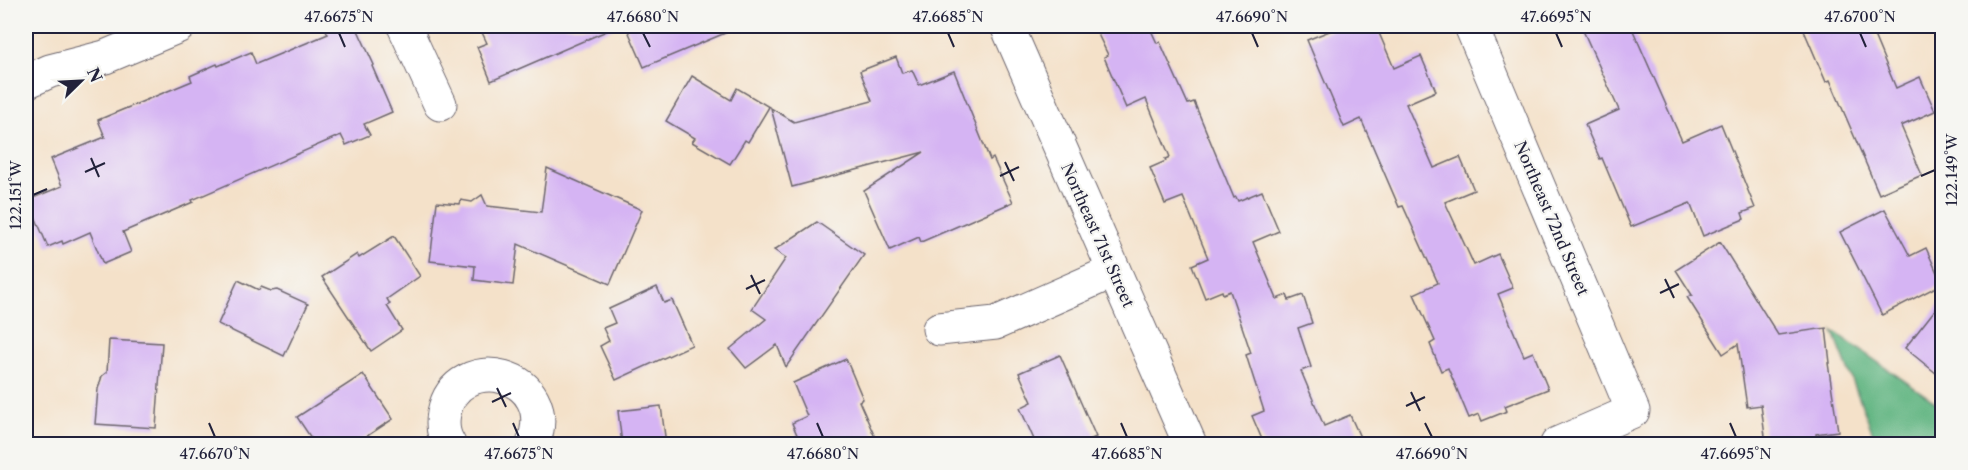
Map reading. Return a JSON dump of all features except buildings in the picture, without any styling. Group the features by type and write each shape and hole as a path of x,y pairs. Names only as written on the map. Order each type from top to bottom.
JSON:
{"street":[{"path":"26,82 50,71 105,57 179,26"},
{"path":"404,26 440,104"},
{"name":"Northeast 71st Street","path":"1007,26 1190,444"},
{"name":"Northeast 72nd Street","path":"1471,26 1633,411 1557,444"},
{"path":"939,329 996,323 1114,271"},
{"path":"449,444 443,423 446,406 454,392 466,381 482,375 490,375 514,381 526,390 534,403 538,417 537,433 533,444"}],"green space":[{"path":"1833,331 1942,407 1942,444 1877,444"}]}
